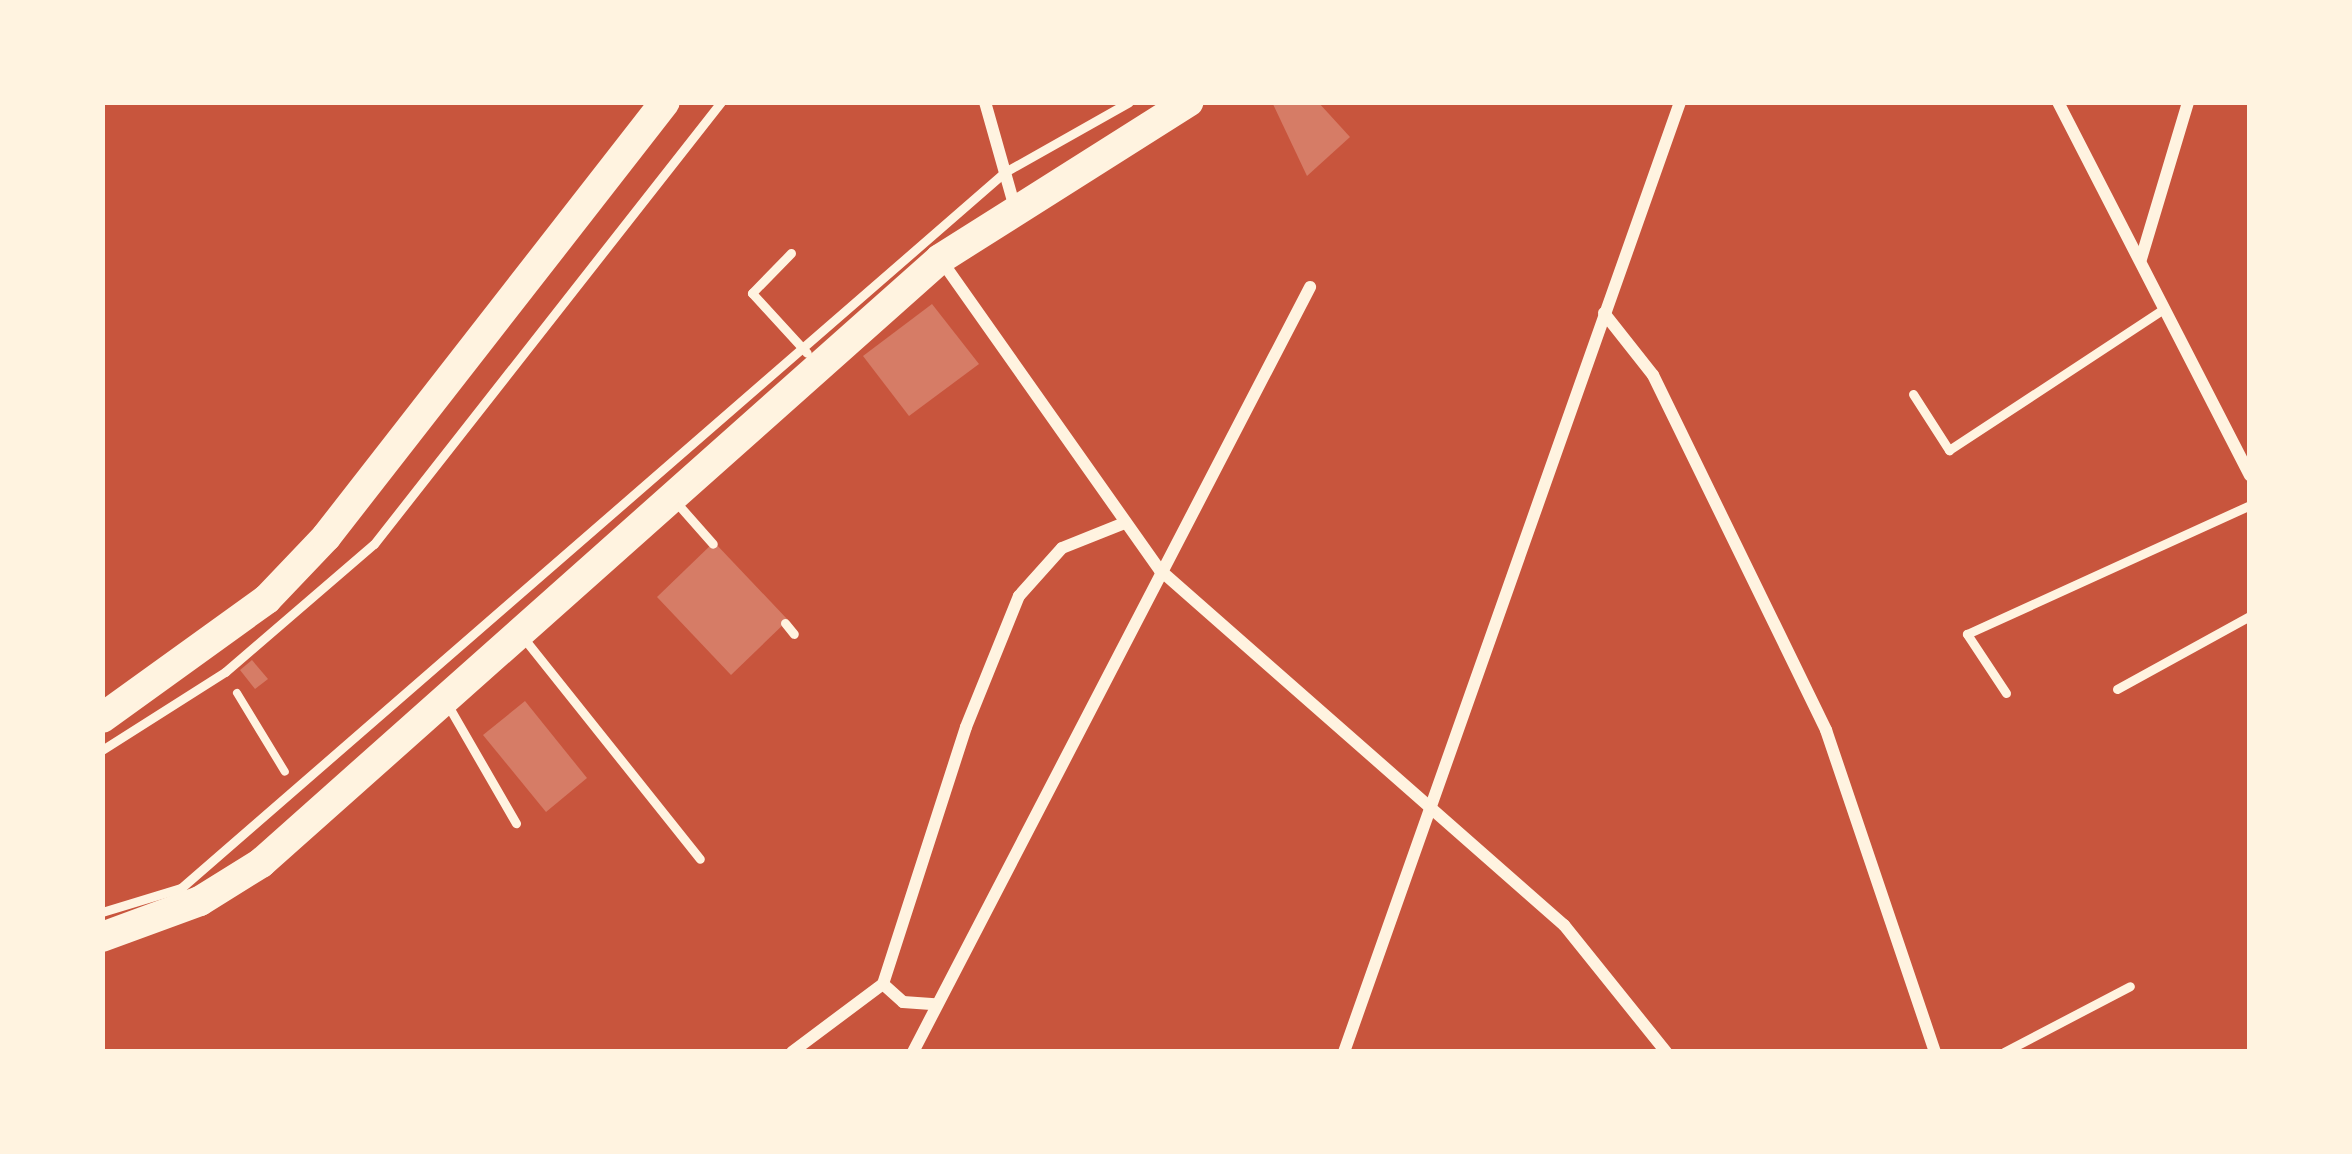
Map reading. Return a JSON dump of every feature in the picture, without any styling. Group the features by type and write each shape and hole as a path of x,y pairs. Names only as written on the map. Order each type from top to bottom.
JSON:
{"main road":[{"path":"102,718 267,599 326,537 665,102"},
{"path":"102,937 200,901 261,863 671,497 811,357 940,259 1188,102"}],"street":[{"path":"985,102 1015,209"},
{"path":"1344,1052 1433,814 1680,102"},
{"path":"2058,102 2250,476"},
{"path":"2140,260 2188,102"},
{"path":"940,259 1122,524 1160,570 1564,925 1666,1052"},
{"path":"913,1052 1310,287"},
{"path":"1604,313 1653,375 1826,730 1935,1052"},
{"path":"792,1052 883,984 966,727 1019,596 1062,548 1122,524"},
{"path":"883,984 903,1002 935,1004"}],"lane":[{"path":"102,750 225,672 374,544 721,102"},
{"path":"102,912 181,888 811,357 1005,172 1129,102"},
{"path":"791,253 752,293 811,357"},
{"path":"1913,394 1949,450 2165,308"},
{"path":"671,497 712,544"},
{"path":"2006,693 1966,634 2250,505"},
{"path":"2117,689 2250,616"},
{"path":"785,623 794,634"},
{"path":"518,632 700,859"},
{"path":"443,698 473,738 516,823"},
{"path":"2004,1052 2130,986"}],"path":[{"path":"225,672 298,794"}],"building":[{"path":"1272,102 1318,102 1350,137 1307,176"},
{"path":"932,304 979,364 909,416 863,356"},
{"path":"714,542 788,620 731,675 657,597"},
{"path":"252,660 268,679 255,689 240,670"},
{"path":"525,701 587,778 546,812 483,735"}]}
